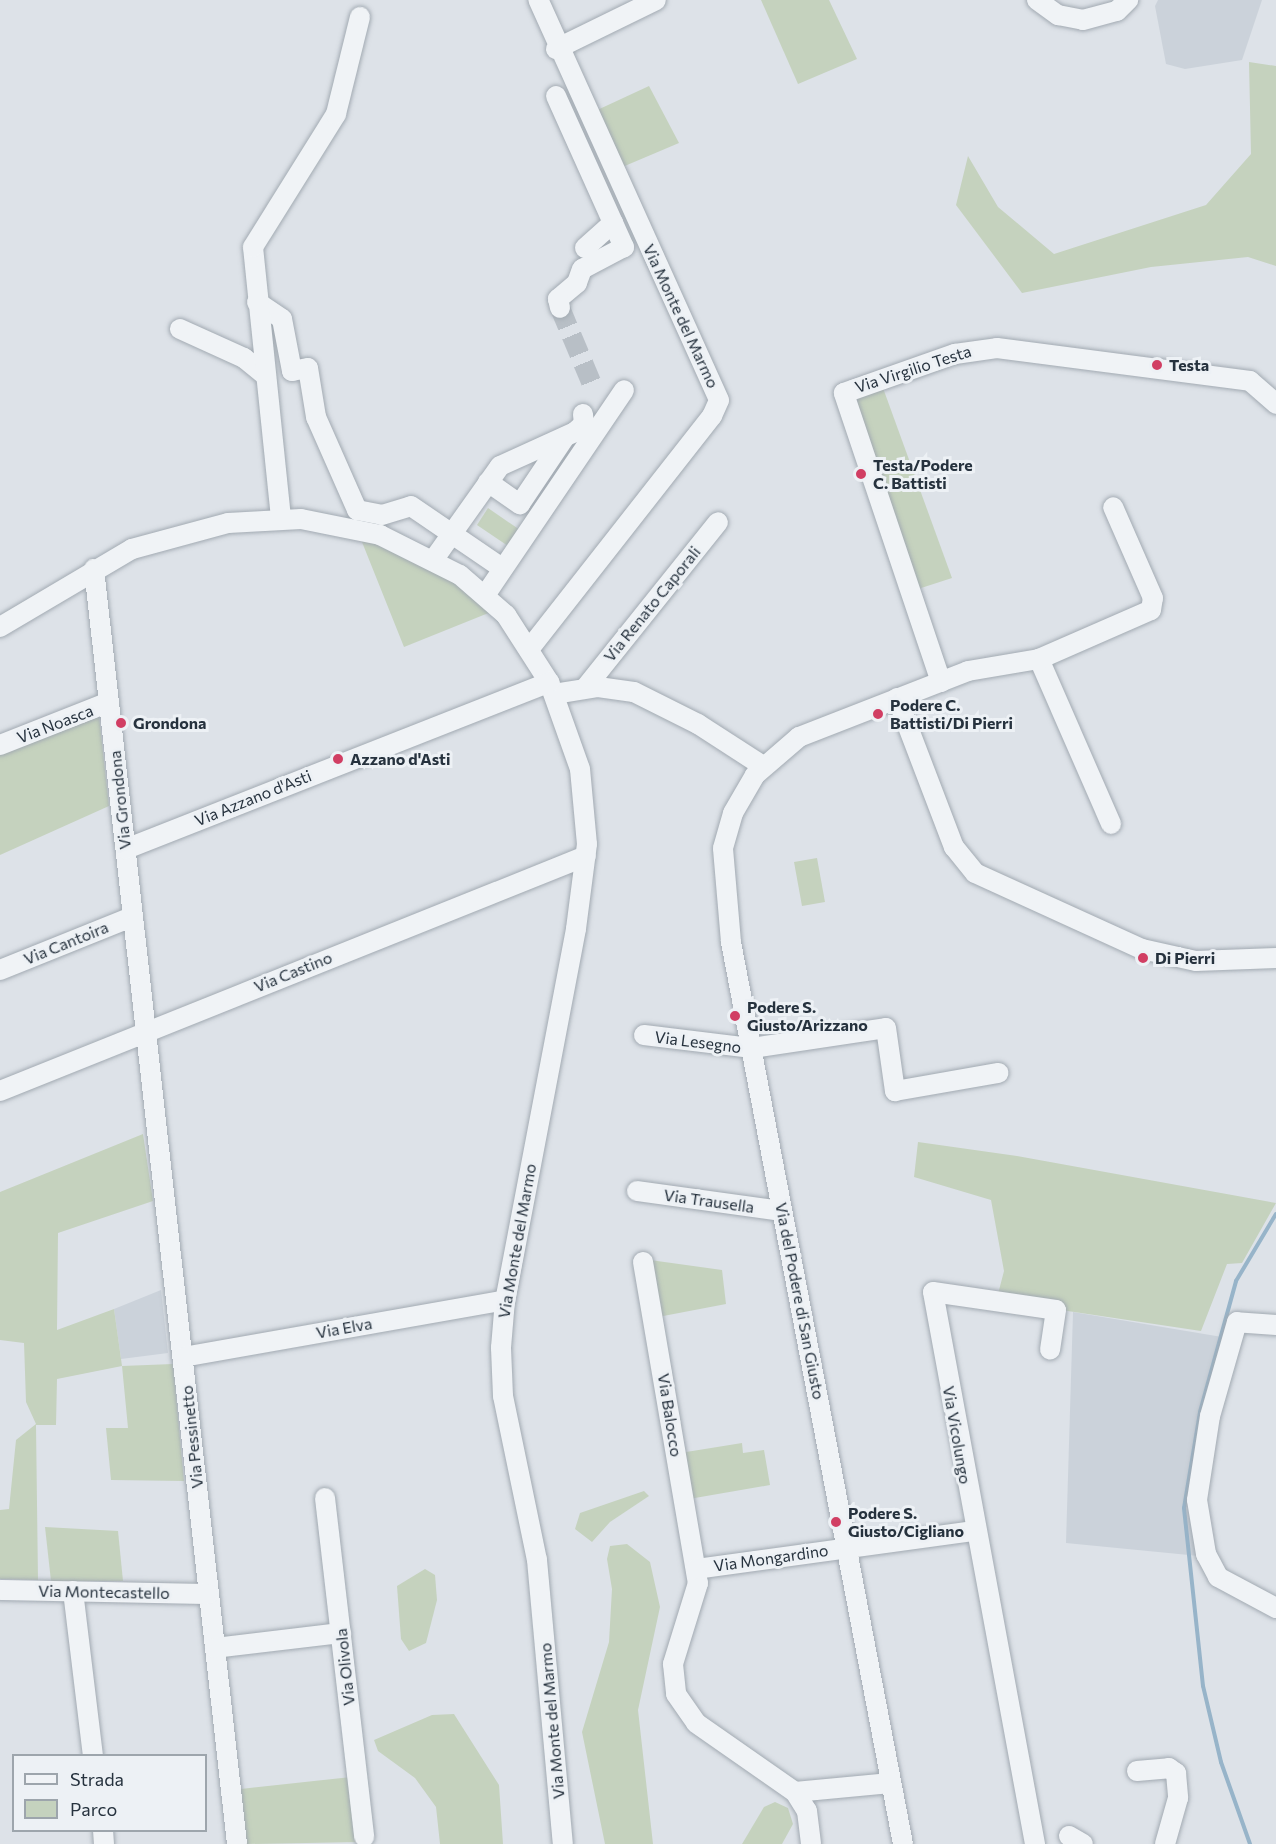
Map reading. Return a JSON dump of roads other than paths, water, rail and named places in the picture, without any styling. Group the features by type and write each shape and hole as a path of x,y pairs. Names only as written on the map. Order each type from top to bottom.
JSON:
{"street":[{"name":"Via Monte del Marmo","path":"530,648 712,416 718,400 556,49 538,0"},
{"path":"556,49 656,0"},
{"path":"1037,0 1058,15 1083,20 1117,10 1128,0"},
{"path":"281,518 257,302 254,242 336,114 360,17"},
{"path":"556,96 624,247 582,269 577,283 558,299 560,308"},
{"path":"585,248 613,223"},
{"path":"257,302 282,319 292,371 308,368 316,417 357,510 382,515 411,506 496,564"},
{"path":"180,329 244,358 266,376"},
{"name":"Via Virgilio Testa","path":"941,682 843,395 943,358 997,348 1250,381 1276,404"},
{"path":"486,594 624,390"},
{"path":"434,559 500,466 582,427 583,414"},
{"path":"488,482 520,504 565,437"},
{"name":"Via del Podere di San Giusto","path":"903,1844 782,1211 721,871 733,813 763,766 799,737 984,667 1039,659 1154,606 1113,507"},
{"name":"Via Monte del Marmo","path":"0,627 94,568 178,534 281,518 359,529 434,559 486,594 530,648 552,688 580,769 586,856 505,1300 503,1396 537,1560 564,1844"},
{"name":"Via Renato Caporali","path":"586,687 718,522"},
{"name":"Via Grondona","path":"94,568 145,1031"},
{"path":"1039,659 1111,824"},
{"path":"586,687 644,697 763,766"},
{"name":"Via Azzano d'Asti","path":"126,849 552,688 586,687"},
{"path":"897,698 957,853 975,873 1142,949 1196,961 1276,958"},
{"name":"Via Noasca","path":"0,745 110,702"},
{"name":"Via Castino","path":"0,1091 586,856"},
{"name":"Via Cantoira","path":"0,970 132,917"},
{"name":"Via Lesegno","path":"644,1035 752,1048 886,1028 894,1089 998,1073"},
{"name":"Via Pessinetto","path":"145,1031 237,1844"},
{"name":"Via Trausella","path":"637,1191 782,1211"},
{"name":"Via Balocco","path":"643,1262 696,1569 697,1588 673,1664 676,1694 696,1724 795,1792"},
{"name":"Via Vicolungo","path":"1035,1844 975,1531 933,1292 1056,1310 1050,1350"},
{"name":"Via Elva","path":"183,1357 505,1300"},
{"path":"1276,1325 1237,1322 1210,1416 1197,1500 1206,1554 1218,1577 1276,1608"},
{"name":"Via Olivola","path":"325,1498 364,1837"},
{"name":"Via Mongardino","path":"696,1569 975,1531"},
{"name":"Via Montecastello","path":"0,1590 208,1594"},
{"path":"73,1591 93,1754"},
{"path":"215,1648 341,1633"},
{"path":"1137,1771 1169,1768 1176,1773 1178,1798 1165,1844"},
{"path":"811,1844 807,1811 795,1792 891,1782"}],"waterway":[{"path":"1250,1844 1221,1762 1203,1686 1184,1508 1200,1412 1236,1281 1276,1214"}],"tunnel":[{"path":"560,308 592,384"}],"place":[{"name":"Testa","path":"1157,365"},
{"name":"Testa/Podere C. Battisti","path":"861,474"},
{"name":"Podere C. Battisti/Di Pierri","path":"878,714"},
{"name":"Grondona","path":"121,723"},
{"name":"Azzano d'Asti","path":"338,759"},
{"name":"Di Pierri","path":"1143,958"},
{"name":"Podere S. Giusto/Arizzano","path":"735,1016"},
{"name":"Podere S. Giusto/Cigliano","path":"836,1522"}]}
